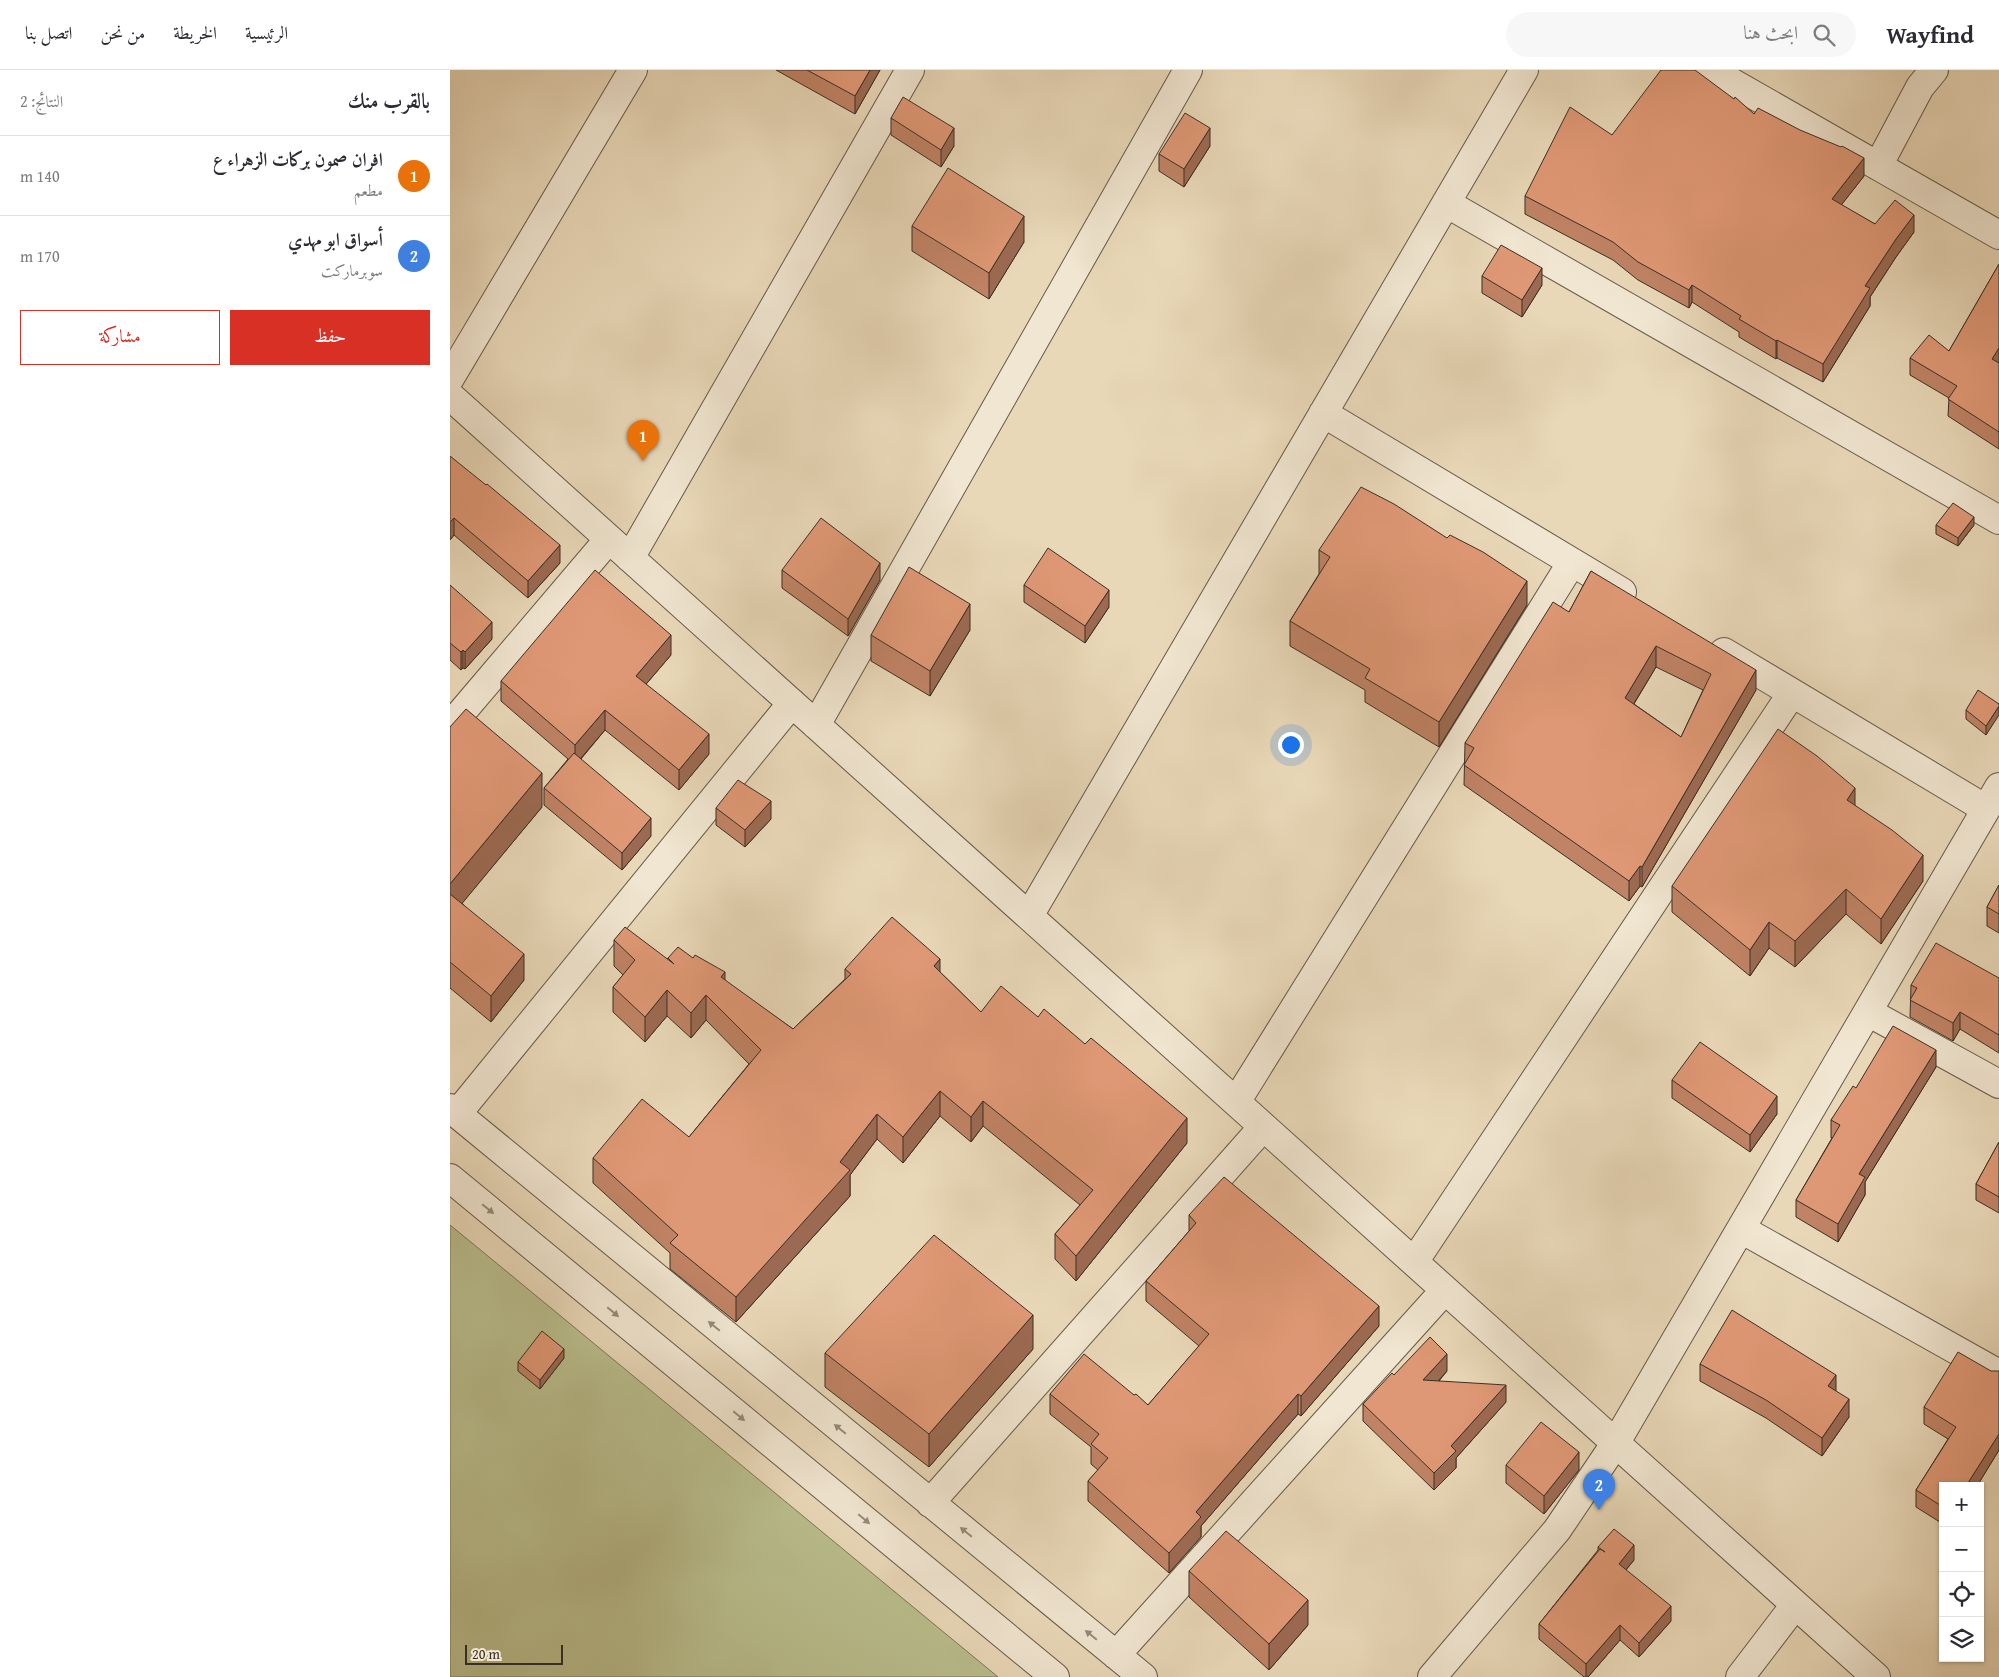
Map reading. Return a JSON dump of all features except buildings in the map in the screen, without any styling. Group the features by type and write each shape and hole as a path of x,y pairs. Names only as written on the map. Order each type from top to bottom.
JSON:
{"street":[{"path":"450,378 633,70"},
{"path":"630,558 910,70"},
{"path":"816,725 1188,70"},
{"path":"1029,916 1524,70"},
{"path":"1710,70 1999,235"},
{"path":"1878,166 1920,87 1934,70"},
{"path":"1446,203 1999,520"},
{"path":"450,396 1876,1677"},
{"path":"1323,413 1640,602"},
{"path":"450,726 609,539"},
{"path":"1236,1102 1572,562"},
{"path":"1432,1677 1557,1530 1615,1444 1993,798 1792,693 1699,637"},
{"path":"1414,1262 1792,693"},
{"path":"792,703 453,1111 1143,1677"},
{"path":"1868,1012 1999,1084"},
{"path":"930,1503 1263,1127"},
{"path":"450,1178 1055,1677"},
{"path":"1741,1229 1999,1374"},
{"path":"1116,1655 1445,1290"},
{"path":"1740,1677 1795,1605"}],"green space":[{"path":"450,1225 500,1266 998,1677 450,1677"}],"place":[{"name":"افران صمون بركات الزهراء ع","path":"643,461"},
{"name":"أسواق ابو مهدي","path":"1599,1510"}]}
